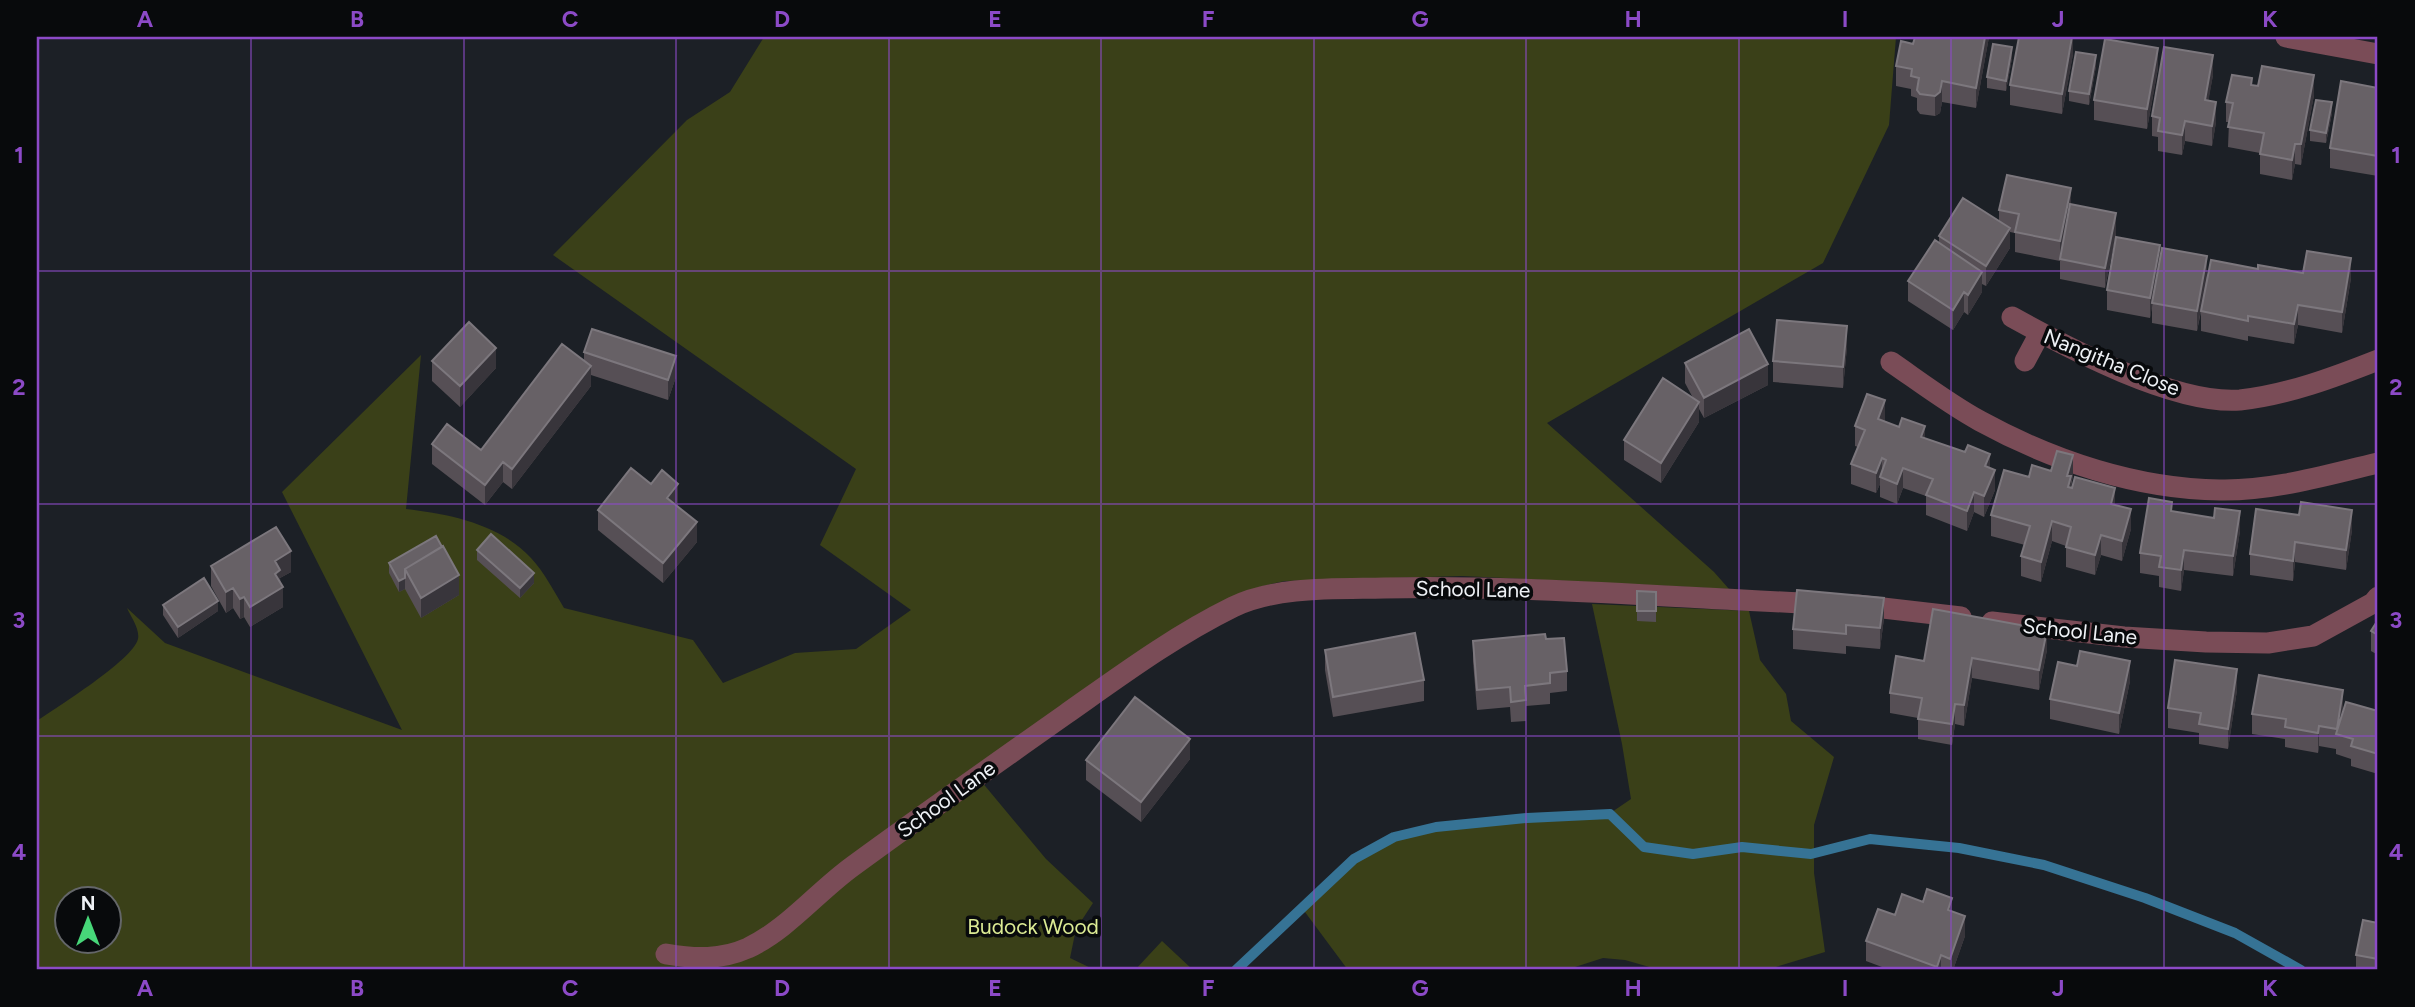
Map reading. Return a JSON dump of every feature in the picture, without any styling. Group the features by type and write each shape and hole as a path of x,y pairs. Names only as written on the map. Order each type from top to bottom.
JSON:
{"street":[{"path":"2286,37 2378,54"},
{"name":"Nangitha Close","path":"2012,317 2090,358 2226,408 2239,400 2293,389 2378,360"},
{"path":"2025,361 2039,333"},
{"path":"1891,362 1981,421 2039,449 2134,481 2222,490 2286,485 2378,463"},
{"name":"School Lane","path":"666,954 692,958 720,957 734,954 764,939 781,928 840,875 1089,698 1166,646 1235,606 1261,597 1345,589 1462,586 1878,606 2124,637 2268,643 2313,636 2373,603 2378,597"}],"green space":[{"path":"764,37 1896,37 1889,125 1823,263 1547,423 1714,572 1729,589 1462,576 1285,581 1237,595 1191,618 971,769 1046,859 1093,903 1076,929 1070,958 1095,970 37,970 37,721 109,670 133,648 138,639 138,631 127,608 165,643 402,730 282,492 421,355 406,509 456,518 504,537 536,563 564,608 693,640 723,683 795,653 856,649 911,610 820,545 856,469 553,255 687,120 730,92"},
{"path":"1592,604 1749,611 1760,660 1786,694 1791,721 1834,757 1814,825 1814,873 1825,952 1766,970 1660,970 1625,960 1603,958 1572,970 1348,970 1302,908 1354,859 1394,837 1436,827 1527,818 1609,814 1631,799"},
{"name":"Budock Wood","path":"1162,941 1193,970 1135,970"}],"building":[{"path":"1915,37 1985,37 1976,88 1942,81 1940,92 1935,96 1920,94 1917,90 1919,78 1911,76 1912,69 1896,66 1901,41 1913,44"},
{"path":"2019,37 2072,37 2062,94 2010,85"},
{"path":"2105,39 2158,48 2147,109 2094,100"},
{"path":"1993,44 2012,47 2006,81 1987,77"},
{"path":"2164,47 2213,55 2205,100 2216,102 2212,126 2185,121 2182,135 2158,131 2160,118 2152,116"},
{"path":"2076,52 2096,55 2089,94 2069,91"},
{"path":"2262,66 2314,75 2301,144 2295,144 2292,160 2260,154 2264,133 2228,127 2233,103 2226,102 2232,75 2252,78 2251,85 2258,86"},
{"path":"2341,81 2378,88 2378,156 2330,148"},
{"path":"2316,100 2332,102 2326,133 2310,130"},
{"path":"2007,175 2071,188 2060,241 2015,232 2019,214 1999,210"},
{"path":"1963,198 2010,228 1986,266 1939,236"},
{"path":"2070,204 2116,213 2105,268 2060,259"},
{"path":"2116,237 2160,245 2150,298 2107,290"},
{"path":"1935,240 1982,272 1968,295 1964,292 1953,310 1908,281"},
{"path":"2162,248 2207,256 2197,311 2152,303"},
{"path":"2307,251 2351,258 2342,312 2298,305 2294,324 2248,316 2248,321 2201,311 2211,260 2258,269 2258,265 2303,273"},
{"path":"1777,320 1847,326 1843,367 1773,361"},
{"path":"469,322 496,348 460,386 432,361"},
{"path":"592,329 676,356 668,380 584,352"},
{"path":"1749,329 1768,364 1704,398 1685,363"},
{"path":"562,344 591,366 512,469 503,462 485,485 432,444 447,424 481,450"},
{"path":"1663,378 1699,402 1661,463 1624,440"},
{"path":"1867,394 1885,400 1878,419 1899,427 1902,418 1925,426 1921,437 1965,452 1968,445 1990,454 1985,466 1995,470 1984,496 1974,492 1967,511 1926,495 1933,479 1903,468 1897,484 1880,477 1886,460 1882,458 1876,473 1851,464 1865,430 1855,426"},
{"path":"2057,451 2073,455 2067,476 2071,476 2068,487 2072,488 2075,477 2115,488 2111,504 2131,509 2122,541 2101,535 2095,555 2066,547 2071,527 2052,521 2041,562 2021,556 2030,526 1991,515 2004,470 2029,477 2032,465 2051,471"},
{"path":"631,468 651,484 662,470 678,484 667,498 697,522 663,563 598,510"},
{"path":"2149,498 2172,502 2171,511 2214,518 2215,508 2240,511 2233,556 2184,550 2181,570 2159,567 2161,556 2140,553"},
{"path":"2301,502 2352,510 2346,550 2295,542 2293,561 2250,554 2256,509 2299,515"},
{"path":"276,527 291,551 275,561 280,570 275,574 283,587 250,607 244,597 240,599 233,588 226,592 211,566"},
{"path":"491,534 534,573 520,588 477,550"},
{"path":"436,536 442,547 405,569 405,578 399,581 389,563"},
{"path":"443,546 459,575 421,598 405,569"},
{"path":"204,578 218,601 178,627 163,605"},
{"path":"1797,590 1884,598 1880,628 1846,625 1846,634 1793,629"},
{"path":"1637,591 1656,592 1656,611 1637,611"},
{"path":"1933,609 2047,630 2039,670 1972,658 1964,705 1955,704 1952,724 1918,719 1922,698 1890,693 1896,656 1924,661"},
{"path":"2378,620 2378,635 2371,631"},
{"path":"1415,633 1424,680 1333,697 1325,650"},
{"path":"1545,634 1546,639 1564,638 1567,671 1550,673 1550,683 1525,686 1526,700 1511,702 1510,687 1477,690 1473,641"},
{"path":"2080,651 2130,661 2119,713 2050,699 2058,662 2077,666"},
{"path":"2175,660 2237,669 2228,729 2199,724 2201,713 2168,708"},
{"path":"2259,675 2343,690 2337,729 2319,726 2318,733 2285,727 2286,719 2252,714"},
{"path":"1135,697 1190,739 1141,802 1086,760"},
{"path":"2346,702 2378,711 2378,754 2351,746 2353,739 2336,734"},
{"path":"1927,889 1952,898 1948,910 1965,916 1950,959 1941,955 1937,967 1866,941 1878,909 1895,915 1902,894 1923,902"},
{"path":"2363,920 2378,923 2378,959 2356,955"}],"waterway":[{"path":"1236,970 1354,859 1394,837 1436,827 1527,818 1610,814 1644,847 1693,854 1742,847 1811,854 1870,839 1959,848 2044,865 2145,898 2235,933 2301,970"}]}
